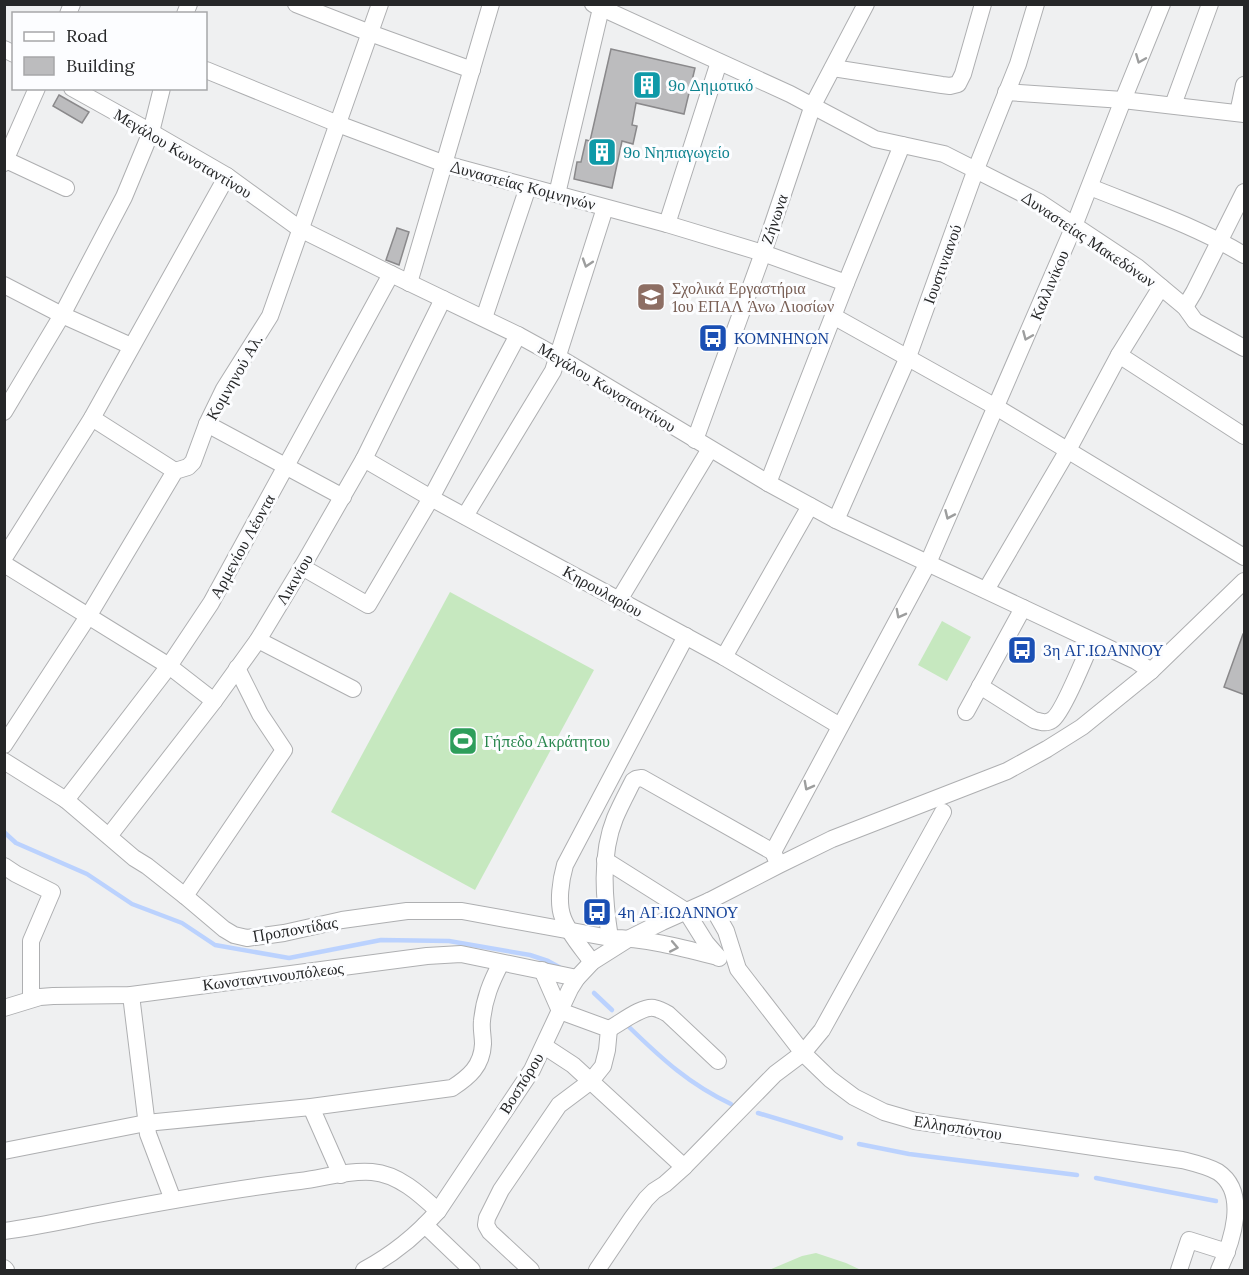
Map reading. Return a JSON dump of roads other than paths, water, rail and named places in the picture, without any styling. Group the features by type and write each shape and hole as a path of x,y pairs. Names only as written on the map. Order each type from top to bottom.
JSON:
{"street":[{"path":"296,4 472,69"},
{"name":"Κομνηνού Αλ.","path":"4,745 89,615 175,471 188,467 193,462 207,424 224,389 270,316 380,4"},
{"path":"410,283 491,4"},
{"name":"Ζήνωνα","path":"695,440 763,253 813,105 866,4"},
{"path":"833,68 942,86 958,84 983,4"},
{"name":"Ιουστινιανού","path":"836,520 908,357 976,169 1018,64 1036,4"},
{"name":"Καλλινίκου","path":"776,858 840,726 928,563 1074,226 1162,4"},
{"path":"1173,105 1210,4"},
{"path":"557,194 599,5"},
{"name":"Δυναστείας Μακεδόνων","path":"599,5 813,105 875,140 944,154 1039,202 1137,267 1185,307 1195,321 1245,348"},
{"path":"667,224 719,62"},
{"name":"Δυναστείας Κομνηνών","path":"207,70 338,124 445,164 667,224 763,253 846,283"},
{"path":"1006,92 1123,100 1241,113 1245,85"},
{"path":"36,90 5,160 66,188"},
{"name":"Μεγάλου Κωνσταντίνου","path":"76,90 227,176 300,229 518,335 810,506 1136,661 1151,671"},
{"path":"4,412 62,315 124,196 151,132 162,90"},
{"path":"768,483 902,146"},
{"path":"4,558 92,418 227,176"},
{"path":"484,318 528,187"},
{"path":"1089,187 1182,224 1221,241 1245,255"},
{"path":"1185,307 1245,192"},
{"path":"465,516 550,377 605,208"},
{"name":"Αρμενίου Λέοντα","path":"66,800 169,666 211,603 391,274"},
{"path":"4,285 62,315 131,346"},
{"path":"986,590 1068,450 1119,355 1161,286"},
{"name":"Λικινίου","path":"109,836 214,701 258,640 364,459 443,299"},
{"path":"833,316 996,407 1245,556"},
{"path":"302,567 368,605 431,498 518,335"},
{"path":"1119,355 1245,436"},
{"path":"92,418 175,471"},
{"path":"207,424 343,497"},
{"path":"620,600 710,449"},
{"name":"Κηρουλαρίου","path":"364,459 431,498 724,657 840,726"},
{"path":"724,657 810,506"},
{"path":"4,564 169,666 214,701"},
{"path":"605,861 686,911 709,901 776,858 832,839 1007,771 1082,727 1151,671 1245,582"},
{"path":"966,712 1023,608"},
{"path":"592,962 562,916 561,877 565,865 686,636"},
{"path":"258,640 353,689"},
{"path":"980,686 1034,720 1042,723 1051,722 1061,710 1092,641"},
{"path":"186,896 284,750 260,714 237,668"},
{"name":"Προποντίδας","path":"4,761 66,800 134,858 234,935 247,938 284,933 342,920 407,911 462,911 610,938 630,938"},
{"path":"610,938 605,895 605,861 608,842 614,819 636,778 642,778 776,858"},
{"path":"597,1270 646,1199 684,1167 775,1074 803,1053 822,1030 943,812"},
{"path":"4,866 52,892 31,940 31,999"},
{"name":"Ελλησπόντου","path":"709,901 726,931 738,969 803,1053 846,1091 884,1112 915,1121 1182,1160 1205,1166 1219,1173 1231,1184 1235,1192 1236,1222 1227,1252"},
{"name":"Ελλησπόντου","path":"686,911 706,943 718,957 738,969"},
{"name":"Βοσπόρου","path":"364,1270 395,1251 438,1211 532,1070 577,978 592,962 630,938 686,911"},
{"path":"630,938 718,957"},
{"name":"Κωνσταντινουπόλεως","path":"4,1008 31,999 53,996 130,994 427,956 461,954 577,978"},
{"path":"4,1150 146,1123 310,1107 452,1088 467,1078 480,1058 483,1047 482,1024 485,1004 490,983 501,963"},
{"path":"542,970 560,1011 609,1029 645,1009 660,1010 668,1014 718,1061"},
{"path":"130,994 146,1123 152,1147 173,1200"},
{"path":"531,1270 490,1232 486,1225 487,1218 501,1190 560,1105 591,1081 603,1066 609,1029"},
{"path":"544,1046 573,1065 684,1167"},
{"path":"310,1107 341,1175"},
{"path":"6,1226 248,1187 374,1172 403,1183 420,1194 438,1211"},
{"path":"425,1225 472,1270"},
{"path":"1179,1270 1189,1240 1227,1252 1219,1270"}],"waterway":[{"path":"4,832 16,843 87,874 132,904 182,923 215,945 289,958 381,940 449,941 530,955 559,967"},
{"path":"594,993 612,1010"},
{"path":"629,1027 677,1070 702,1088 731,1104"},
{"path":"758,1113 841,1138"},
{"path":"859,1144 909,1154 1077,1175"},
{"path":"1096,1178 1216,1201"}],"place":[{"name":"9ο Δημοτικό","path":"647,85"},
{"name":"9ο Νηπιαγωγείο","path":"602,152"},
{"name":"Σχολικά Εργαστήρια 1ου ΕΠΑΛ Άνω Λιοσίων","path":"651,297"},
{"name":"ΚΟΜΝΗΝΩΝ","path":"713,338"},
{"name":"3η ΑΓ.ΙΩΑΝΝΟΥ","path":"1022,650"},
{"name":"Γήπεδο Ακράτητου","path":"463,741"},
{"name":"4η ΑΓ.ΙΩΑΝΝΟΥ","path":"597,912"}]}
